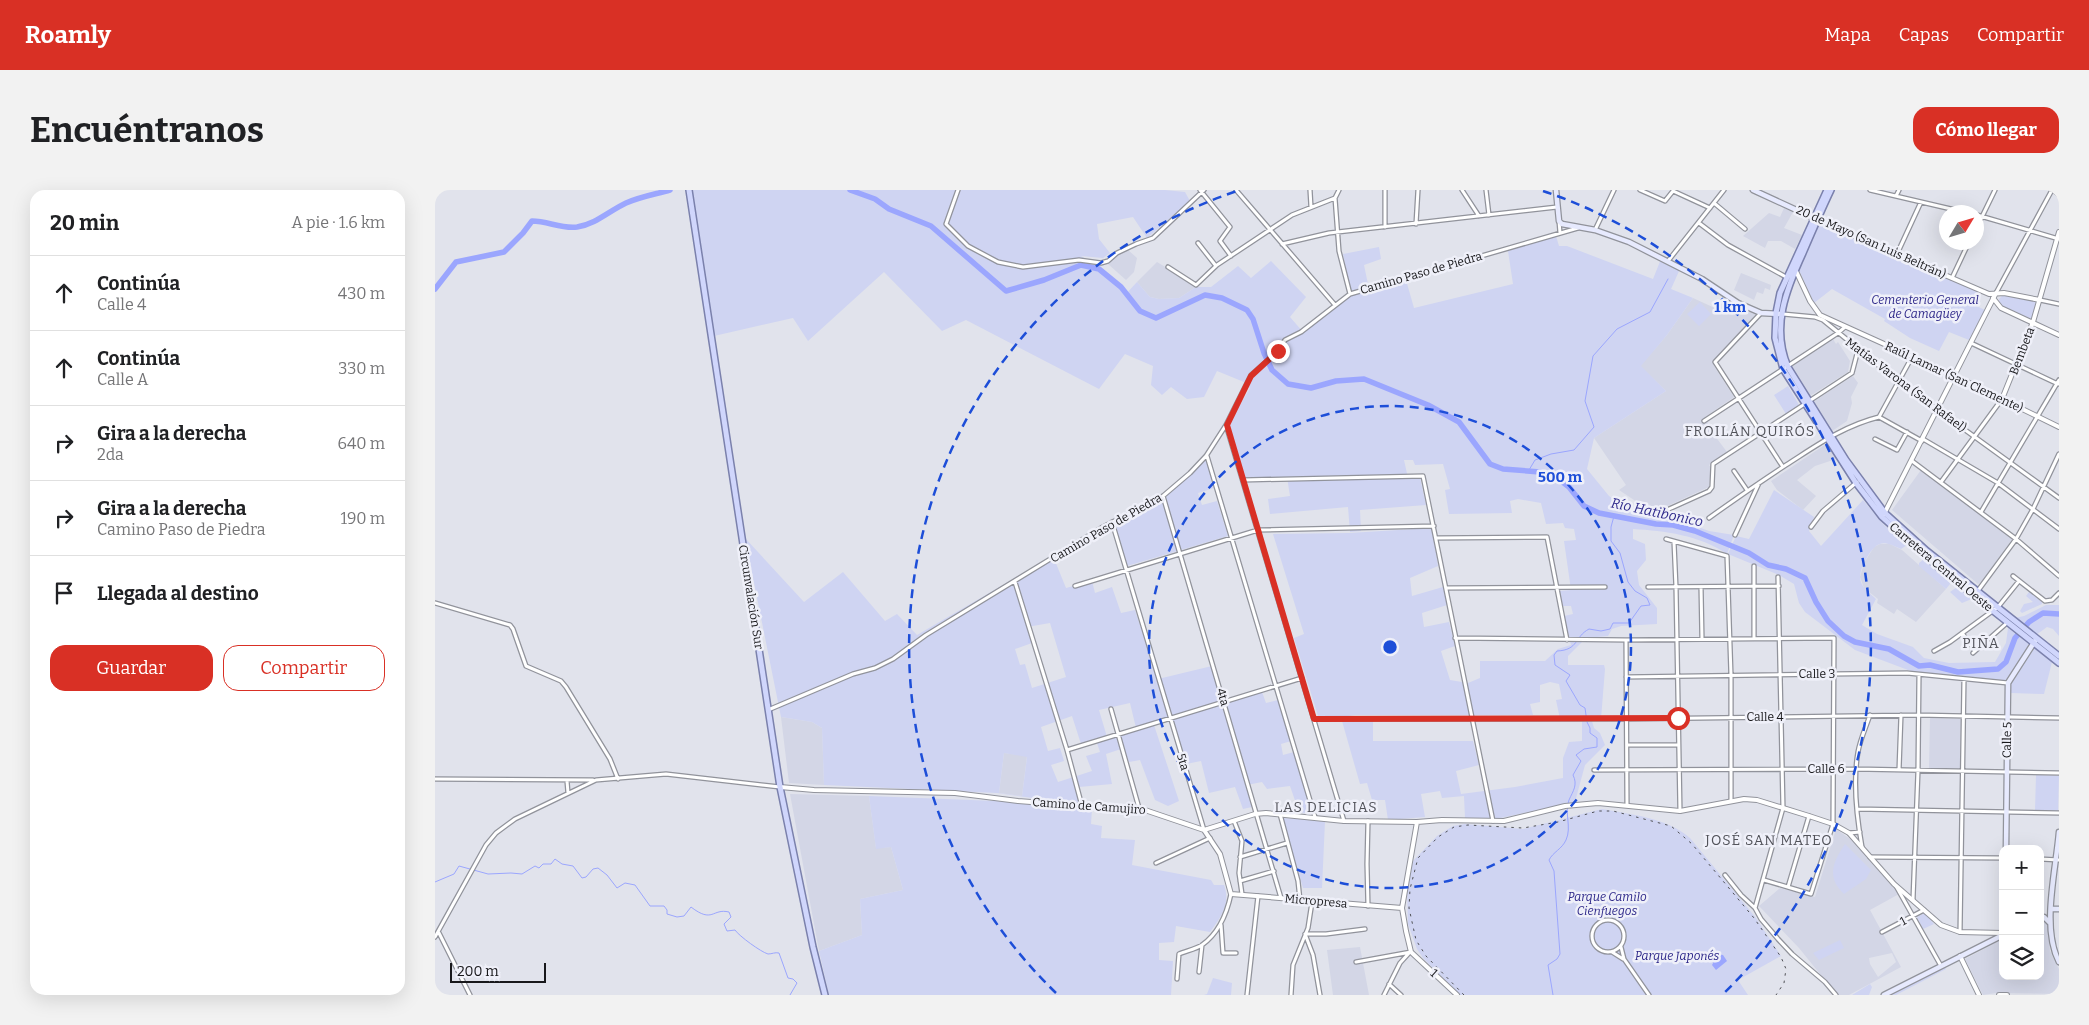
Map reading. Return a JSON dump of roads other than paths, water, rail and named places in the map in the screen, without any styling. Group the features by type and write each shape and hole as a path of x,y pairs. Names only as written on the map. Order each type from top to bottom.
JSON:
{"main road":[{"name":"Circunvalación Sur","path":"689,190 780,787 813,947 825,995"},
{"path":"1556,190 1559,221"},
{"name":"20 de Mayo (San Luis Beltrán)","path":"1753,190 1816,219"},
{"name":"Carretera Central Oeste","path":"1816,219 1827,190"},
{"name":"Carretera Central Oeste","path":"1778,314 1794,267 1831,190"},
{"name":"Matías Varona (San Rafael)","path":"1559,221 1562,224 1595,230 1629,242 1702,279 1738,303 1761,313 1778,314"},
{"name":"Carretera Central Oeste","path":"1794,267 1786,278 1780,293 1775,338 1786,368 1858,481 1884,515 1925,553 2010,622 2059,656"},
{"path":"2008,683 2034,640 2059,663"},
{"name":"Calle 5","path":"2006,845 2008,683"},
{"path":"2059,832 2058,860 2051,909 2051,924 2059,962"},
{"path":"2044,914 2051,909 2059,909"},
{"path":"2044,917 2051,924"},
{"path":"1887,994 2001,935"}],"street":[{"path":"958,190 947,224 968,246 998,262 1023,267 1079,260 1101,263 1108,261 1117,253 1153,238 1202,191 1230,227 1220,242 1231,256"},
{"path":"1236,190 1335,305"},
{"path":"1310,190 1311,206"},
{"path":"1339,190 1335,198 1337,232 1339,250 1350,294"},
{"path":"1385,190 1385,227"},
{"path":"1416,224 1418,190"},
{"path":"1461,190 1479,216"},
{"path":"1486,190 1489,215"},
{"path":"1595,230 1613,190"},
{"path":"1640,190 1665,201 1673,191 1710,208"},
{"path":"1668,261 1724,190"},
{"path":"1870,190 1939,206"},
{"path":"1896,196 1899,190"},
{"path":"1984,210 1995,190"},
{"path":"1884,515 1996,293 2030,230 2053,190 2059,195"},
{"path":"1168,267 1196,285 1216,266 1271,231 1292,215 1335,198"},
{"path":"1897,254 1921,202"},
{"path":"1715,203 1745,229"},
{"path":"1282,244 1311,236 1337,232 1557,207"},
{"path":"1984,217 2058,239"},
{"name":"20 de Mayo (San Luis Beltrán)","path":"1816,219 1989,294 2001,308 2059,335"},
{"path":"1559,221 1560,233"},
{"path":"1699,223 1728,245 1786,278"},
{"name":"Matías Varona (San Rafael)","path":"1560,233 1580,227"},
{"name":"Bembeta","path":"1941,482 2002,399 2032,324 2059,232"},
{"name":"Camino Paso de Piedra","path":"768,710 853,674 875,668 893,659 926,635 1112,522 1163,496 1207,456 1227,425 1251,376 1273,356 1283,342 1301,332 1350,294 1560,233"},
{"path":"1198,243 1216,266"},
{"path":"1952,278 1965,250"},
{"name":"Raúl Lamar (San Clemente)","path":"1794,267 1818,312 1824,318 1955,376 2059,427"},
{"path":"2001,308 1997,299 2004,293"},
{"path":"1989,294 2004,293 2059,304"},
{"path":"1815,317 1818,312"},
{"path":"1761,313 1715,362 1783,467"},
{"name":"Matías Varona (San Rafael)","path":"1778,314 1824,318 1838,333 1899,382 1975,435 2059,498"},
{"path":"1704,421 1845,327"},
{"path":"1971,342 2058,382 1981,512"},
{"path":"1669,509 1706,494 1712,487 1713,464 1852,373 1858,350"},
{"path":"1709,518 1747,490 1829,437 1853,425 1879,417 1912,357"},
{"path":"1879,417 1958,458 1998,484 2059,529"},
{"path":"1227,425 1344,821"},
{"path":"1875,439 1897,450 1907,432"},
{"path":"1976,594 2015,539 2033,509 2059,454"},
{"path":"1207,456 1315,817"},
{"path":"1911,461 1981,512 2059,576"},
{"path":"1734,471 1747,490"},
{"path":"1243,480 1423,476 1493,821"},
{"path":"1811,527 1823,511 1858,481"},
{"path":"1735,535 1759,483"},
{"name":"4ta","path":"1163,496 1281,898"},
{"name":"5ta","path":"1112,522 1204,830 1220,854 1231,894"},
{"path":"1075,586 1258,530 1433,526"},
{"path":"1436,538 1547,537 1567,640"},
{"path":"1666,539 1727,556 1731,676 1731,801"},
{"path":"1673,542 1676,587 1680,811"},
{"path":"1754,566 1754,638"},
{"path":"2013,576 2045,601 2052,600 2059,593"},
{"path":"1755,908 1783,808 1778,577"},
{"path":"1934,651 1995,609 2019,581"},
{"path":"1015,582 1067,750 1082,806"},
{"path":"1648,588 1779,586"},
{"path":"1446,588 1557,589 1605,587"},
{"path":"1701,587 1702,639"},
{"path":"435,603 510,625 526,666 561,681 566,687 610,759 618,779"},
{"path":"1962,633 1974,652 2010,622"},
{"path":"1455,638 1567,640 1833,638 1833,824 1811,894 1764,880"},
{"path":"1626,640 1627,805"},
{"name":"Calle 3","path":"1626,677 1907,673 2008,683"},
{"path":"1913,899 1917,810 1919,675"},
{"path":"1067,750 1302,678"},
{"path":"1960,932 1964,679"},
{"path":"1111,709 1139,808"},
{"name":"Calle 4","path":"1314,719 1627,719 1918,714 2059,718"},
{"path":"1863,849 1858,809 1856,768 1858,752 1870,715"},
{"path":"1899,770 1901,715"},
{"path":"1627,745 1678,745"},
{"name":"Calle 6","path":"1594,770 1856,768 2059,773"},
{"name":"Camino de Camujiro","path":"435,937 439,933 486,845 496,833 515,819 596,780 667,774 814,790 955,793 1018,801 1139,808 1204,830"},
{"path":"435,779 596,780"},
{"path":"567,781 568,793"},
{"path":"1204,830 1255,814 1279,814 1344,821 1504,821 1573,805 1598,803 1680,811 1731,801 1757,800 1833,824 1849,833 1894,884 1941,925 1960,932 1999,934"},
{"path":"1858,809 2059,813"},
{"path":"1279,814 1298,881 1300,900"},
{"path":"1788,886 1809,816"},
{"path":"1234,821 1241,842 1240,881 1242,894"},
{"path":"1368,821 1368,906"},
{"path":"1411,952 1402,908 1417,822"},
{"path":"1849,833 1860,832"},
{"path":"1156,863 1210,838"},
{"path":"1240,858 1287,843"},
{"path":"1870,857 1999,858"},
{"path":"2044,859 2058,860"},
{"path":"1240,881 1274,871"},
{"path":"1725,875 1741,895 1755,908 1761,919 1783,944 1825,982 1836,995"},
{"path":"1894,884 1941,966"},
{"path":"1177,979 1179,954 1202,945 1221,925 1231,894"},
{"name":"Micropresa","path":"1231,894 1402,908"},
{"path":"1247,995 1258,896"},
{"path":"1291,995 1293,965 1305,934 1312,902"},
{"name":"1","path":"1882,932 1924,910"},
{"path":"1612,952 1620,946 1624,936 1620,925 1611,920 1600,921 1593,928 1591,939 1594,944 1601,951 1612,952 1624,959"},
{"path":"1221,925 1223,953 1236,953"},
{"path":"1305,934 1326,934 1365,929"},
{"path":"439,933 470,995"},
{"path":"1305,934 1313,955 1320,995"},
{"path":"1199,972 1202,945"},
{"path":"1620,946 1624,959 1649,995"},
{"path":"1356,962 1411,952"},
{"path":"1385,995 1400,963 1411,952"},
{"name":"1","path":"1411,952 1457,995"},
{"path":"1960,956 1979,995"},
{"path":"1389,984 1401,995"},
{"path":"1999,995 2006,995"}],"water":[{"path":"1718,954 1723,955 1727,961 1716,970 1712,965"}],"waterway":[{"path":"435,289 456,262 504,252 532,221 565,227 577,227 596,220 631,201 670,190"},
{"name":"Río Hatibonico","path":"850,190 875,199 889,209 931,226 1006,291 1044,280 1081,265 1099,269 1121,287 1140,311 1156,318 1205,295 1222,298 1247,310 1253,319 1264,353 1272,370 1288,384 1311,388 1336,381 1364,379 1428,405 1459,422 1490,464 1503,469 1540,472 1560,480 1569,487 1584,506 1599,513 1656,524 1673,525 1695,531 1749,553 1768,565 1786,569 1805,578 1816,602 1828,621 1844,636 1855,642 1889,649 1919,666 1930,665 1958,672 1998,669 2006,662 2015,638 2029,622 2043,613 2059,614"},
{"path":"1529,470 1535,460 1551,454 1574,450 1594,427 1585,401 1593,356 1617,329 1650,312 1668,279"},
{"path":"1553,995 1548,965 1557,959 1560,954 1554,871 1549,860 1564,843 1568,835 1567,810 1575,785 1573,775 1581,761 1576,755 1584,749 1597,747 1597,738 1590,733 1585,708 1580,705 1566,681 1570,675 1555,665 1554,655 1557,651 1573,646 1584,632 1589,629 1601,631 1610,629 1613,623 1629,623 1641,606 1650,605 1647,598 1635,591 1628,582 1620,553 1611,541 1611,527 1614,516"},
{"path":"435,882 454,874 459,866 488,874 522,874 535,866 539,868 543,864 551,864 555,859 562,864 573,866 582,878 586,877 593,869 598,868 607,875 617,888 625,883 635,885 650,906 664,906 667,914 677,917 684,916 691,907 698,912 708,915 723,911 729,912 731,917 724,924 727,931 735,930 745,940 765,953 779,953 788,978 793,979 797,983 790,995"}],"railway":[{"path":"1464,995 1426,956 1416,940 1409,908 1410,889 1418,858 1438,837 1454,827 1468,825 1523,828 1558,822 1598,811 1613,811 1671,826 1692,844 1754,918 1781,957 1786,969 1784,983 1776,995"}],"district":[{"name":"FROILÁN QUIRÓS","path":"1750,431"},
{"name":"PIÑA","path":"1981,643"},
{"name":"LAS DELICIAS","path":"1326,807"},
{"name":"JOSÉ SAN MATEO","path":"1769,840"}],"park label":[{"name":"Cementerio General de Camagüey","path":"1925,307"},
{"name":"Parque Camilo Cienfuegos","path":"1607,904"},
{"name":"Parque Japonés","path":"1677,956"}]}
